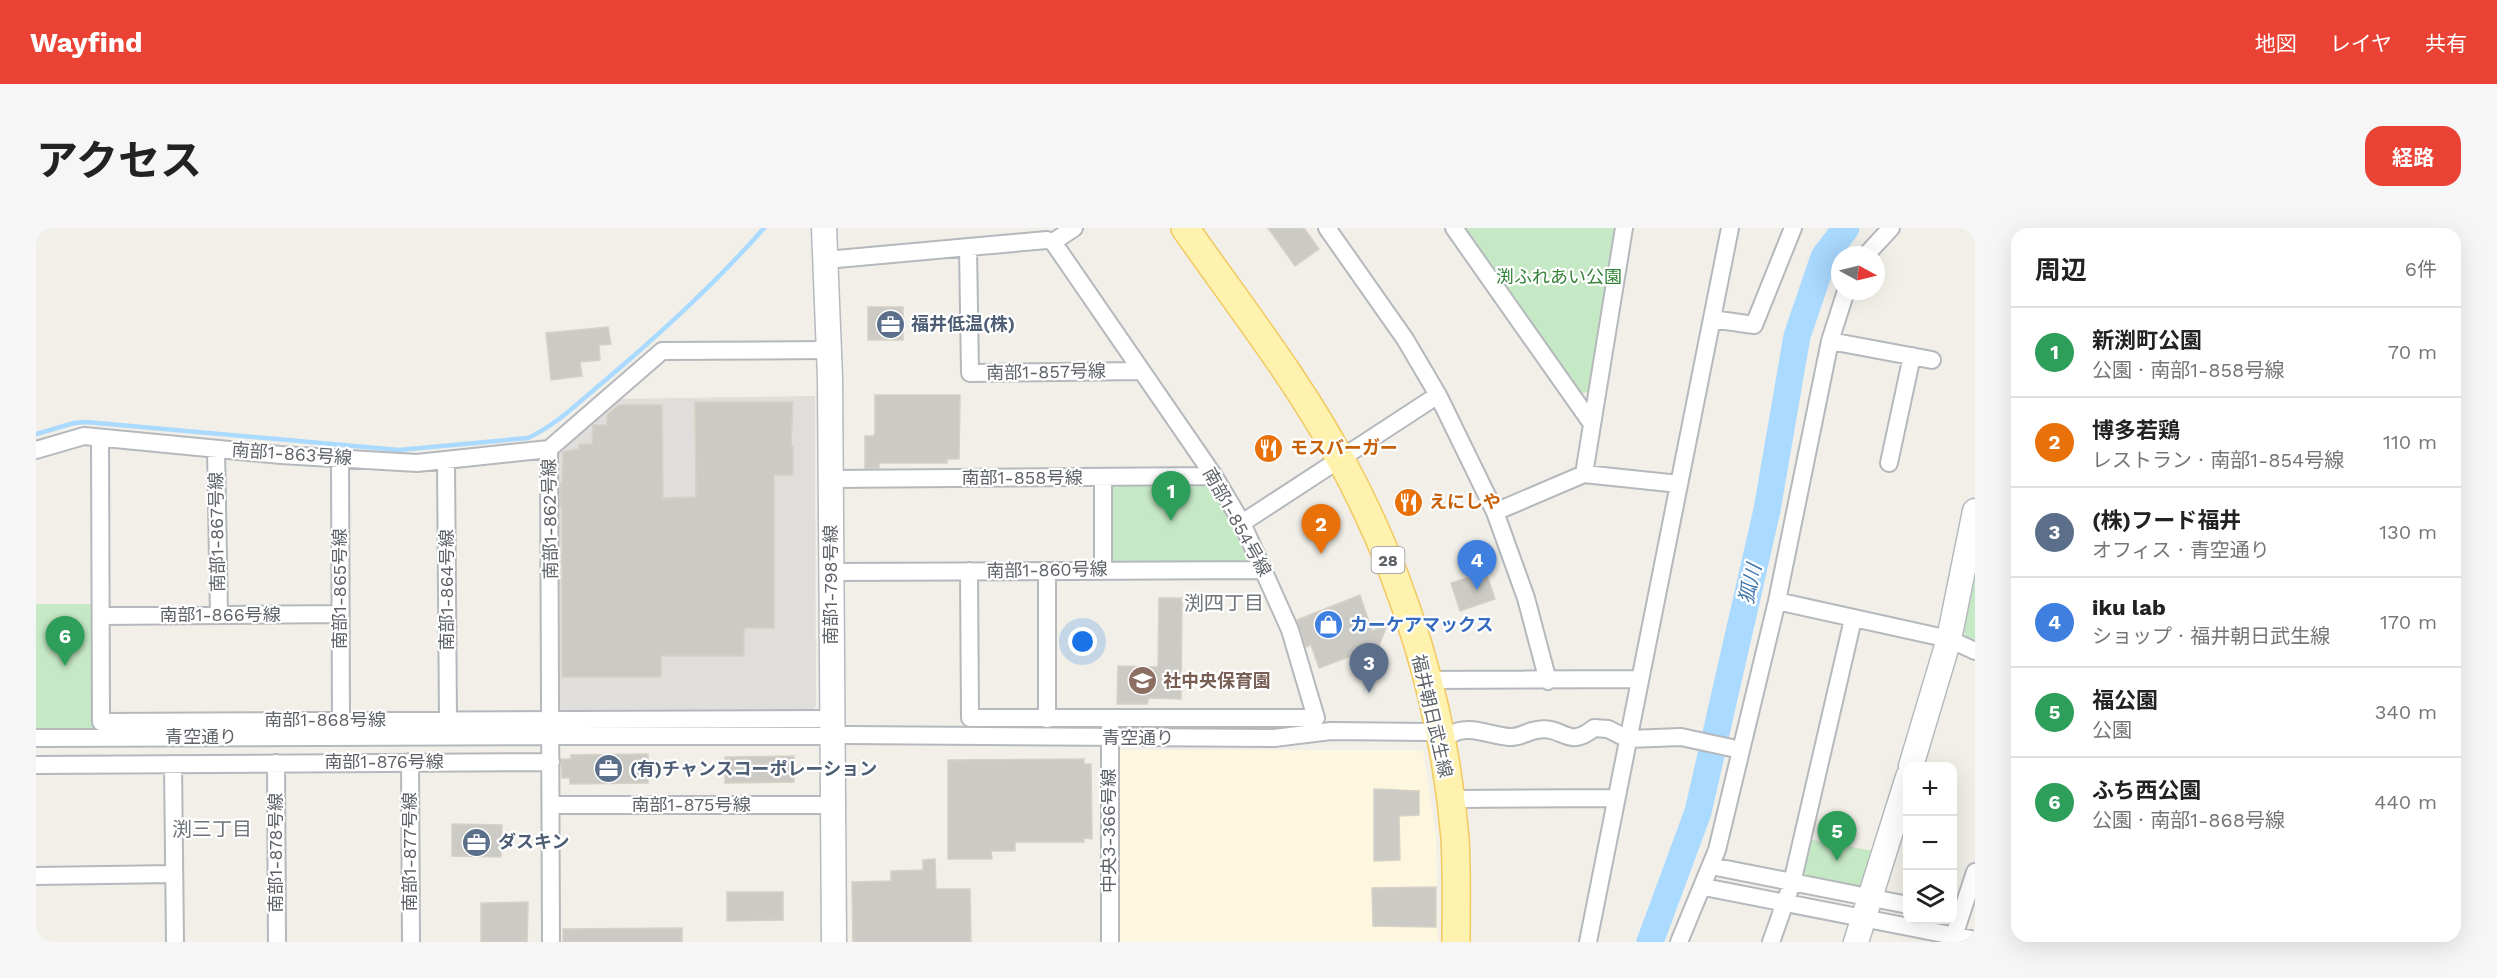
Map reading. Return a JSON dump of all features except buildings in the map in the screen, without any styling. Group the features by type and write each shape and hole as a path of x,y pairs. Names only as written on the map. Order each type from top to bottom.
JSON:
{"main road":[{"name":"福井朝日武生線","path":"1185,228 1312,412 1341,460 1369,515 1399,586 1427,680 1450,799 1455,837 1456,942"}],"street":[{"name":"南部1-798号線","path":"824,228 829,350 834,730 831,805 834,942"},
{"path":"826,260 1047,240 1053,242 1074,228"},
{"path":"1327,228 1405,339 1438,395 1495,512 1526,598 1548,681"},
{"path":"1454,228 1592,424"},
{"path":"1584,474 1624,228"},
{"path":"1588,942 1730,228"},
{"path":"1712,319 1754,325 1793,228"},
{"path":"1874,246 1891,228"},
{"name":"南部1-854号線","path":"969,571 970,718 1110,720 1316,718 1290,630 1242,523 1214,476 1053,242"},
{"name":"南部1-857号線","path":"968,247 970,372 1140,371"},
{"path":"1679,942 1711,866 1738,750 1777,601 1830,341 1843,300"},
{"path":"1830,341 1932,360"},
{"name":"南部1-862号線","path":"551,762 549,449 662,351 829,350"},
{"path":"1889,463 1912,356"},
{"path":"1242,523 1438,395"},
{"name":"南部1-863号線","path":"36,450 84,436 216,449 417,463 549,449"},
{"name":"南部1-868号線","path":"100,438 101,722 552,720 834,730"},
{"name":"南部1-867号線","path":"216,449 219,615"},
{"name":"南部1-865号線","path":"340,458 341,720"},
{"name":"南部1-864号線","path":"446,461 447,719"},
{"path":"1495,512 1584,474 1679,484"},
{"name":"南部1-858号線","path":"830,479 1214,476"},
{"path":"1103,477 1104,569"},
{"path":"1912,762 1949,639 1975,510"},
{"name":"南部1-860号線","path":"831,572 1264,570"},
{"path":"1047,571 1047,719"},
{"path":"1777,601 1949,639 1975,651"},
{"name":"南部1-866号線","path":"101,616 340,615"},
{"path":"1771,942 1792,883 1853,618"},
{"path":"1427,680 1640,679"},
{"name":"中央3-366号線","path":"1110,720 1110,942"},
{"path":"1450,735 1457,731 1477,731 1512,738 1538,729 1556,731 1571,738 1582,738 1594,728 1608,729 1628,739 1691,739 1738,750"},
{"name":"青空通り","path":"36,738 553,736 834,730 1109,738 1274,738 1331,731 1429,732"},
{"name":"南部1-877号線","path":"410,762 411,942"},
{"path":"551,762 552,942"},
{"name":"南部1-876号線","path":"36,765 551,762"},
{"name":"南部1-878号線","path":"276,763 277,942"},
{"path":"173,764 175,942"},
{"path":"1856,942 1903,793"},
{"path":"1450,799 1615,798"},
{"name":"南部1-875号線","path":"551,805 831,805"},
{"path":"1711,866 1792,883 1953,939 1975,940"},
{"path":"1953,939 1975,872"},
{"path":"36,876 174,874"},
{"path":"1704,886 1783,903 1867,908 1903,905"}],"shaded area":[{"path":"815,396 816,706 813,711 565,712 558,707 557,449 617,399"},
{"path":"1118,750 1423,750 1436,836 1438,942 1118,942"}],"green space":[{"name":"渕ふれあい公園","path":"1465,228 1617,228 1591,391 1579,394"},
{"path":"1117,483 1205,483 1213,486 1250,554 1243,564 1116,563 1110,559 1110,488"},
{"path":"1975,556 1975,640 1966,636 1960,626"},
{"path":"36,604 93,604 93,729 36,728"},
{"path":"1807,839 1874,851 1865,883 1856,889 1805,879 1800,870"}],"waterway":[{"path":"36,434 74,423 86,422 399,450 528,438 548,427 566,413 644,346 706,289 764,228"},
{"name":"狐川","path":"1650,942 1698,812 1767,510 1797,336 1824,257 1846,228"}],"place":[{"name":"福井低温(株)","path":"890,324"},
{"name":"モスバーガー","path":"1269,448"},
{"name":"えにしや","path":"1408,502"},
{"name":"新渕町公園","path":"1171,521"},
{"name":"博多若鶏","path":"1321,554"},
{"name":"iku lab","path":"1477,590"},
{"name":"カーケアマックス","path":"1329,625"},
{"name":"ふち西公園","path":"65,666"},
{"name":"社中央保育園","path":"1142,681"},
{"name":"(株)フード福井","path":"1369,693"},
{"name":"(有)チャンスコーポレーション","path":"609,769"},
{"name":"ダスキン","path":"477,842"},
{"name":"福公園","path":"1837,861"}],"district":[{"name":"渕四丁目","path":"1224,603"},
{"name":"渕三丁目","path":"212,829"}]}
